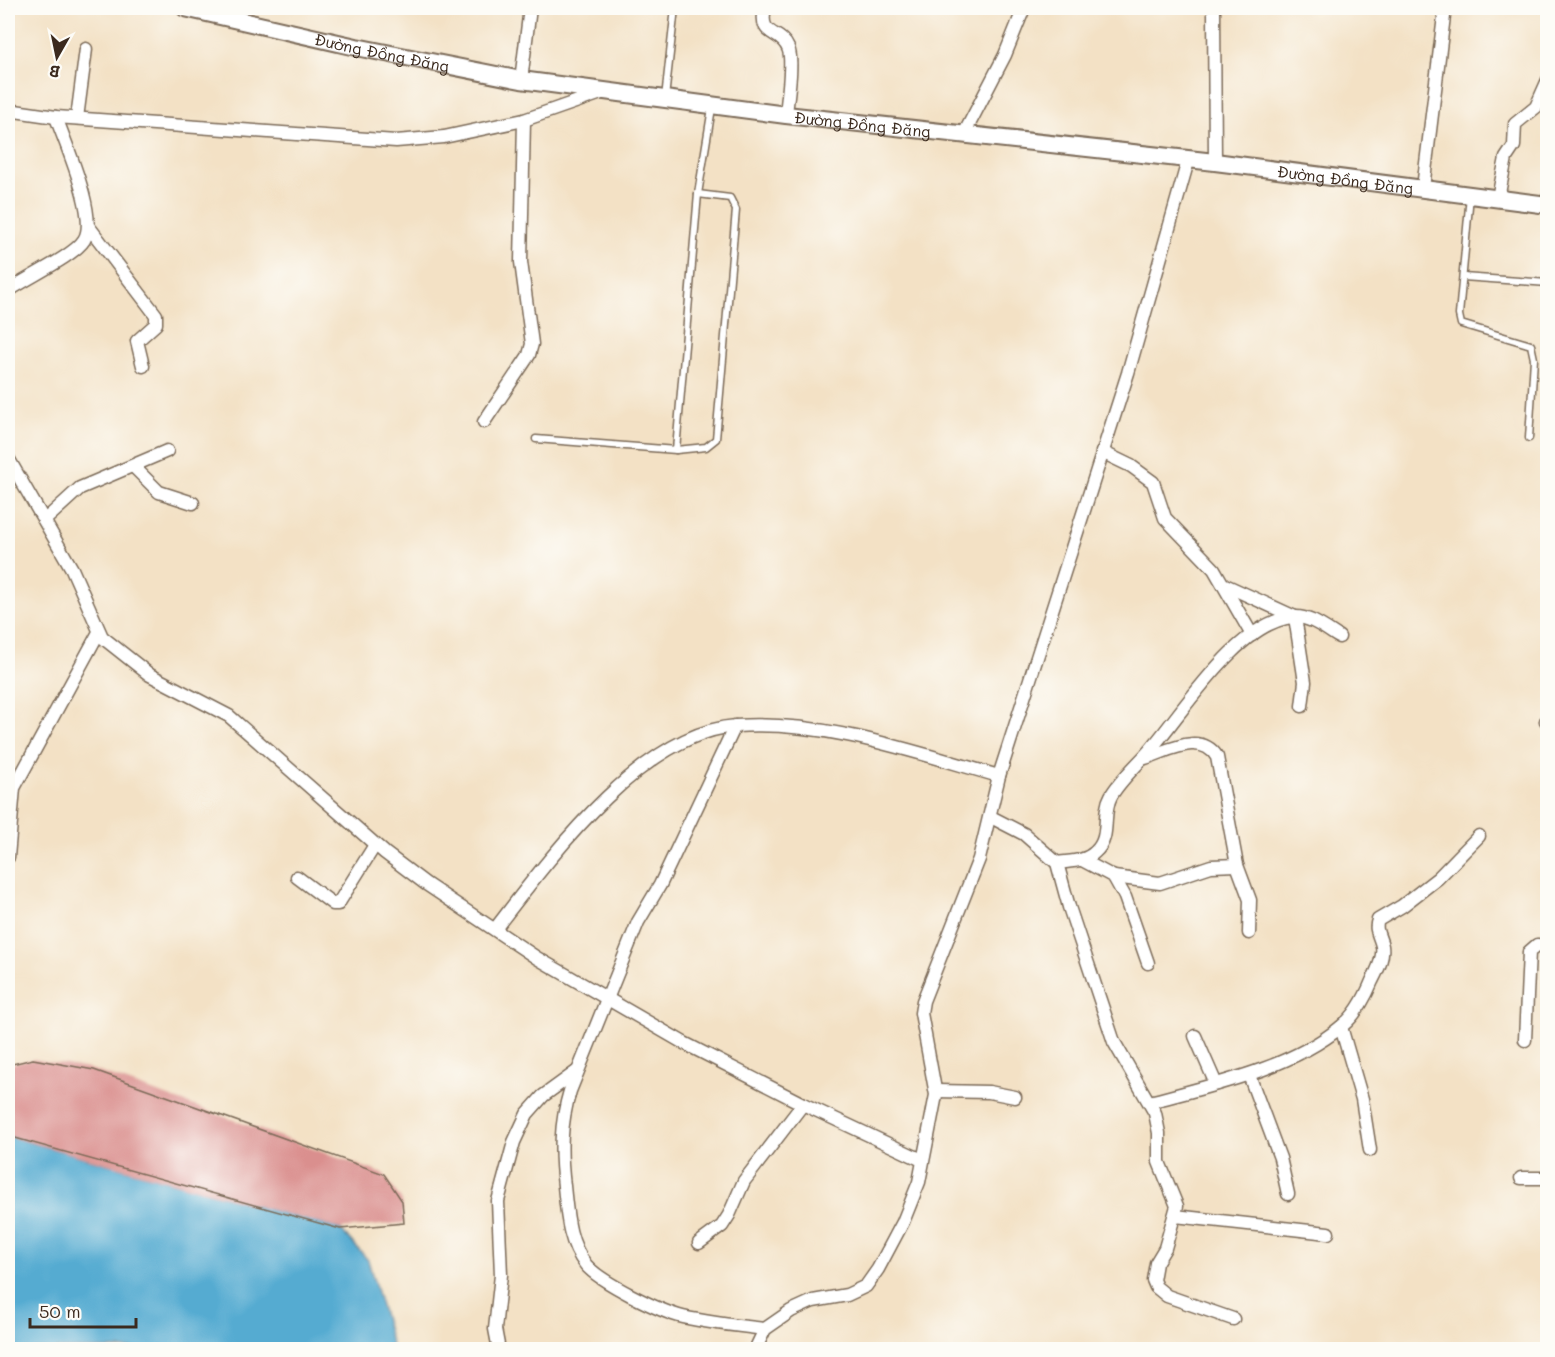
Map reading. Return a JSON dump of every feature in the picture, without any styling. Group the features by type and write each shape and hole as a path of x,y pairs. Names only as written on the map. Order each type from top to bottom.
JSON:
{"main road":[{"name":"Đường Đồng Đăng","path":"185,8 356,47 521,80 604,92 786,115 1188,161 1215,162 1548,205"}],"street":[{"path":"521,80 530,8"},
{"path":"765,8 764,23 767,31 783,42 790,52 786,115"},
{"path":"964,134 1005,55 1024,8"},
{"path":"1214,8 1215,162"},
{"path":"1423,189 1445,8"},
{"path":"77,118 86,49"},
{"path":"1498,198 1506,158 1514,146 1515,124 1536,107 1548,81"},
{"path":"8,110 56,117 396,141 444,137 524,120 604,92"},
{"path":"8,291 72,252 84,240 89,227 86,200 56,117"},
{"path":"484,422 529,354 532,344 521,262 524,120"},
{"path":"755,1350 765,1329 791,1311 813,1301 839,1298 866,1286 878,1269 903,1222 919,1182 936,1091 921,1013 922,1001 979,859 991,817 999,776 1128,373 1188,161"},
{"path":"89,227 156,315 156,324 137,341 143,366"},
{"path":"45,520 80,488 134,467 167,451"},
{"path":"1102,452 1131,466 1153,482 1165,518 1189,541 1225,585 1252,635"},
{"path":"8,458 72,569 102,637 150,675 229,716 375,845 426,884 607,1000 803,1104 922,1160"},
{"path":"134,467 159,492 193,503"},
{"path":"1225,585 1295,617 1316,622 1339,637"},
{"path":"1057,863 1082,860 1094,854 1101,845 1112,794 1192,697 1252,635 1276,621 1295,617"},
{"path":"1295,617 1305,682 1302,706"},
{"path":"8,856 14,788 99,632"},
{"path":"495,929 539,872 625,779 675,745 735,726 791,728 866,739 999,776"},
{"path":"735,726 660,885 638,922 577,1072 562,1118 560,1152 568,1227 587,1266 604,1280 681,1317 765,1329"},
{"path":"1144,758 1197,742 1212,749 1217,757 1237,865 1250,900 1249,933"},
{"path":"991,817 1024,834 1057,863 1069,908 1114,1042 1150,1101 1159,1133 1159,1162 1175,1196 1175,1216 1165,1248 1156,1263 1153,1280 1156,1287 1167,1296 1233,1319"},
{"path":"1150,1101 1249,1075 1308,1047 1341,1027 1357,1010 1380,962 1382,946 1376,931 1378,920 1402,906 1438,878 1479,836"},
{"path":"297,877 333,904 338,904 375,845"},
{"path":"1082,860 1114,877 1160,883 1211,866 1237,865"},
{"path":"1114,877 1125,897 1148,963"},
{"path":"1525,1040 1528,952 1537,945 1548,946"},
{"path":"1341,1027 1362,1099 1370,1150"},
{"path":"1195,1036 1216,1084"},
{"path":"499,1350 495,1329 501,1275 498,1201 514,1142 527,1114 543,1096 577,1072"},
{"path":"1249,1075 1280,1158 1288,1194"},
{"path":"936,1091 989,1092 1015,1097"},
{"path":"699,1243 722,1226 744,1181 803,1104"},
{"path":"1521,1178 1548,1178"},
{"path":"1175,1216 1328,1233"}],"lane":[{"path":"665,99 675,8"},
{"path":"676,450 698,194 712,105"},
{"path":"536,439 676,450 706,447 716,440 736,210 730,198 698,194"},
{"path":"1470,195 1461,324 1531,345 1534,359 1529,438"},
{"path":"1463,277 1548,283"}],"water":[{"path":"8,1136 340,1229 368,1260 393,1349 8,1349"}],"building":[{"path":"33,1059 94,1070 384,1174 402,1201 404,1223 340,1229 8,1136 8,1065"}]}
